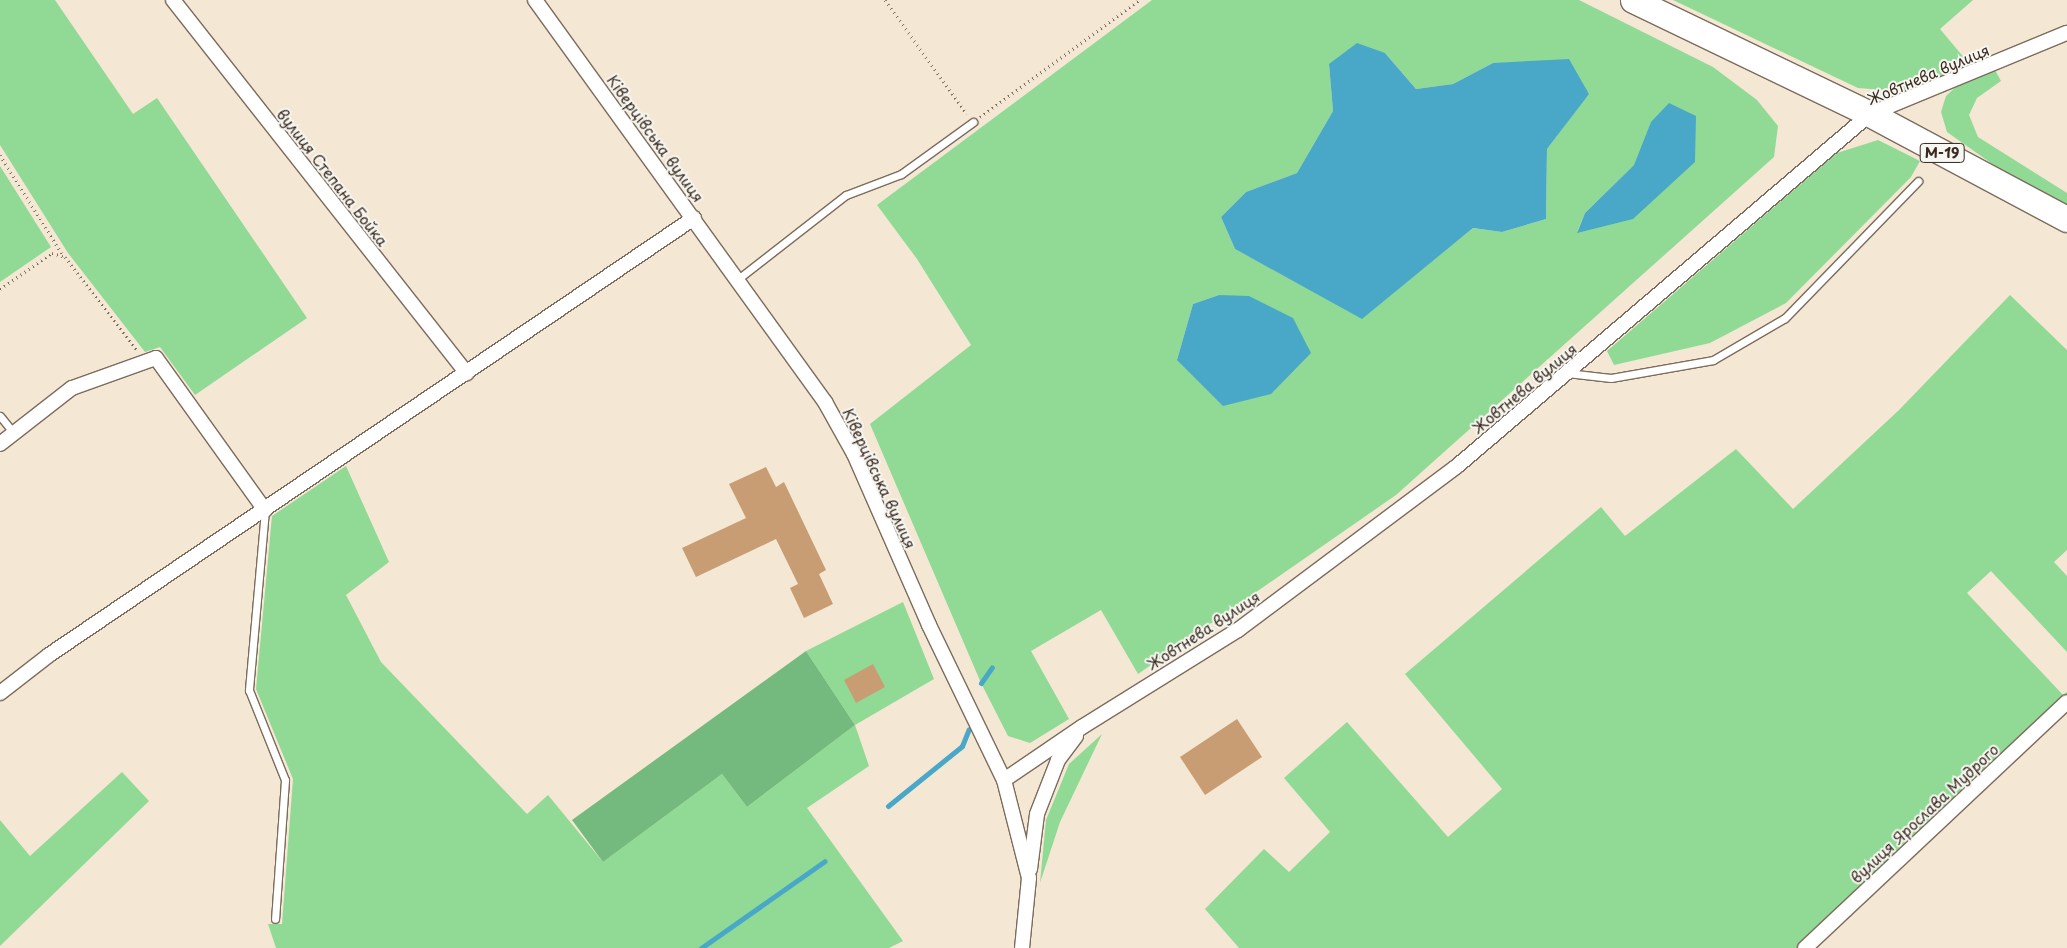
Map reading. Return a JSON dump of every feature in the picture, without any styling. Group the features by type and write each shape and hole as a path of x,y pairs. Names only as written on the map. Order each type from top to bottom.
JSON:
{"highway":[{"name":"М-19","path":"1632,0 1870,114 2067,220"}],"street":[{"name":"вулиця Степана Бойка","path":"173,0 467,373"},
{"name":"Ківерцівська вулиця","path":"535,0 825,402 854,454 929,625 1004,780 1029,878 1022,948"},
{"name":"Жовтнева вулиця","path":"1004,780 1082,727 1238,630 1456,467 1870,114 2067,34"},
{"path":"0,693 49,655 694,218"},
{"path":"0,444 72,388 156,358 265,510"},
{"name":"вулиця Ярослава Мудрого","path":"1804,948 2067,702"},
{"path":"1029,878 1037,814 1058,760 1082,727"}],"lane":[{"path":"738,280 846,195 901,174 973,122"},
{"path":"1567,373 1612,378 1713,360 1785,318 1918,181"},
{"path":"0,416 14,433"},
{"path":"265,510 249,690 286,780 275,919"}],"path":[{"path":"885,0 973,122 1139,0"},
{"path":"0,155 65,257 146,362"},
{"path":"0,289 52,253 65,257"}],"green space":[{"path":"0,0 55,0 133,114 157,98 307,318 195,395 160,347 145,352 68,253 0,145"},
{"path":"1152,0 1579,0 1713,67 1757,100 1778,126 1774,157 1396,495 1138,674 1101,610 1031,651 1069,719 1030,743 1008,736 981,683 870,424 971,345 917,259 877,205","holes":["1385,53 1416,89 1453,84 1493,63 1589,93 1547,149 1546,219 1502,232 1473,228 1362,318 1235,249 1221,217 1246,192 1297,173 1333,111 1329,64","1634,165 1577,232 1585,213","1219,295 1177,360 1193,304"]},
{"path":"1673,0 1973,0 1940,29 1971,66 1909,92 1858,88"},
{"path":"1995,70 2001,81 1977,98 1969,115 1978,137 2067,193 2067,205 1998,168 1947,132 1941,112 1946,96 1959,84"},
{"path":"1878,140 1920,161 1911,177 1786,303 1710,343 1614,365 1607,351 1837,153"},
{"path":"0,166 51,247 0,282"},
{"path":"2010,295 2067,350 2067,550 2054,562 2067,576 2067,652 1991,571 1967,593 2063,695 2067,692 2067,697 1799,948 1239,948 1205,909 1264,849 1289,872 1330,832 1284,778 1347,722 1448,837 1502,789 1405,674 1601,507 1625,536 1736,449 1793,509 1899,410"},
{"path":"346,466 389,562 346,595 381,662 527,814 548,795 603,862 722,774 747,807 855,725 869,766 807,808 903,941 889,948 276,948 268,924 282,924 293,779 256,689 272,516"},
{"path":"903,602 934,679 855,725 806,651"},
{"path":"806,651 855,725 747,807 722,774 603,862 572,820"},
{"path":"1102,734 1060,822 1040,883 1046,820 1069,764"},
{"path":"122,772 149,801 0,946 0,820 30,856"}],"water":[{"path":"1357,43 1385,53 1416,89 1453,84 1493,63 1569,59 1589,94 1547,149 1546,219 1502,232 1473,228 1362,319 1235,249 1221,217 1246,192 1297,173 1333,111 1329,64"},
{"path":"1669,103 1696,116 1695,162 1633,219 1577,233 1585,213 1634,165 1651,122"},
{"path":"1219,295 1249,296 1293,318 1311,353 1271,394 1223,406 1177,360 1193,304"}],"building":[{"path":"766,467 776,487 784,482 826,570 819,574 833,604 804,618 790,588 798,584 776,539 696,577 682,548 746,518 729,484"},
{"path":"873,664 885,687 856,703 844,680"},
{"path":"1237,719 1262,757 1205,795 1180,757"}],"waterway":[{"path":"981,683 992,667"},
{"path":"888,806 962,746 969,729"},
{"path":"701,948 825,861"}]}
